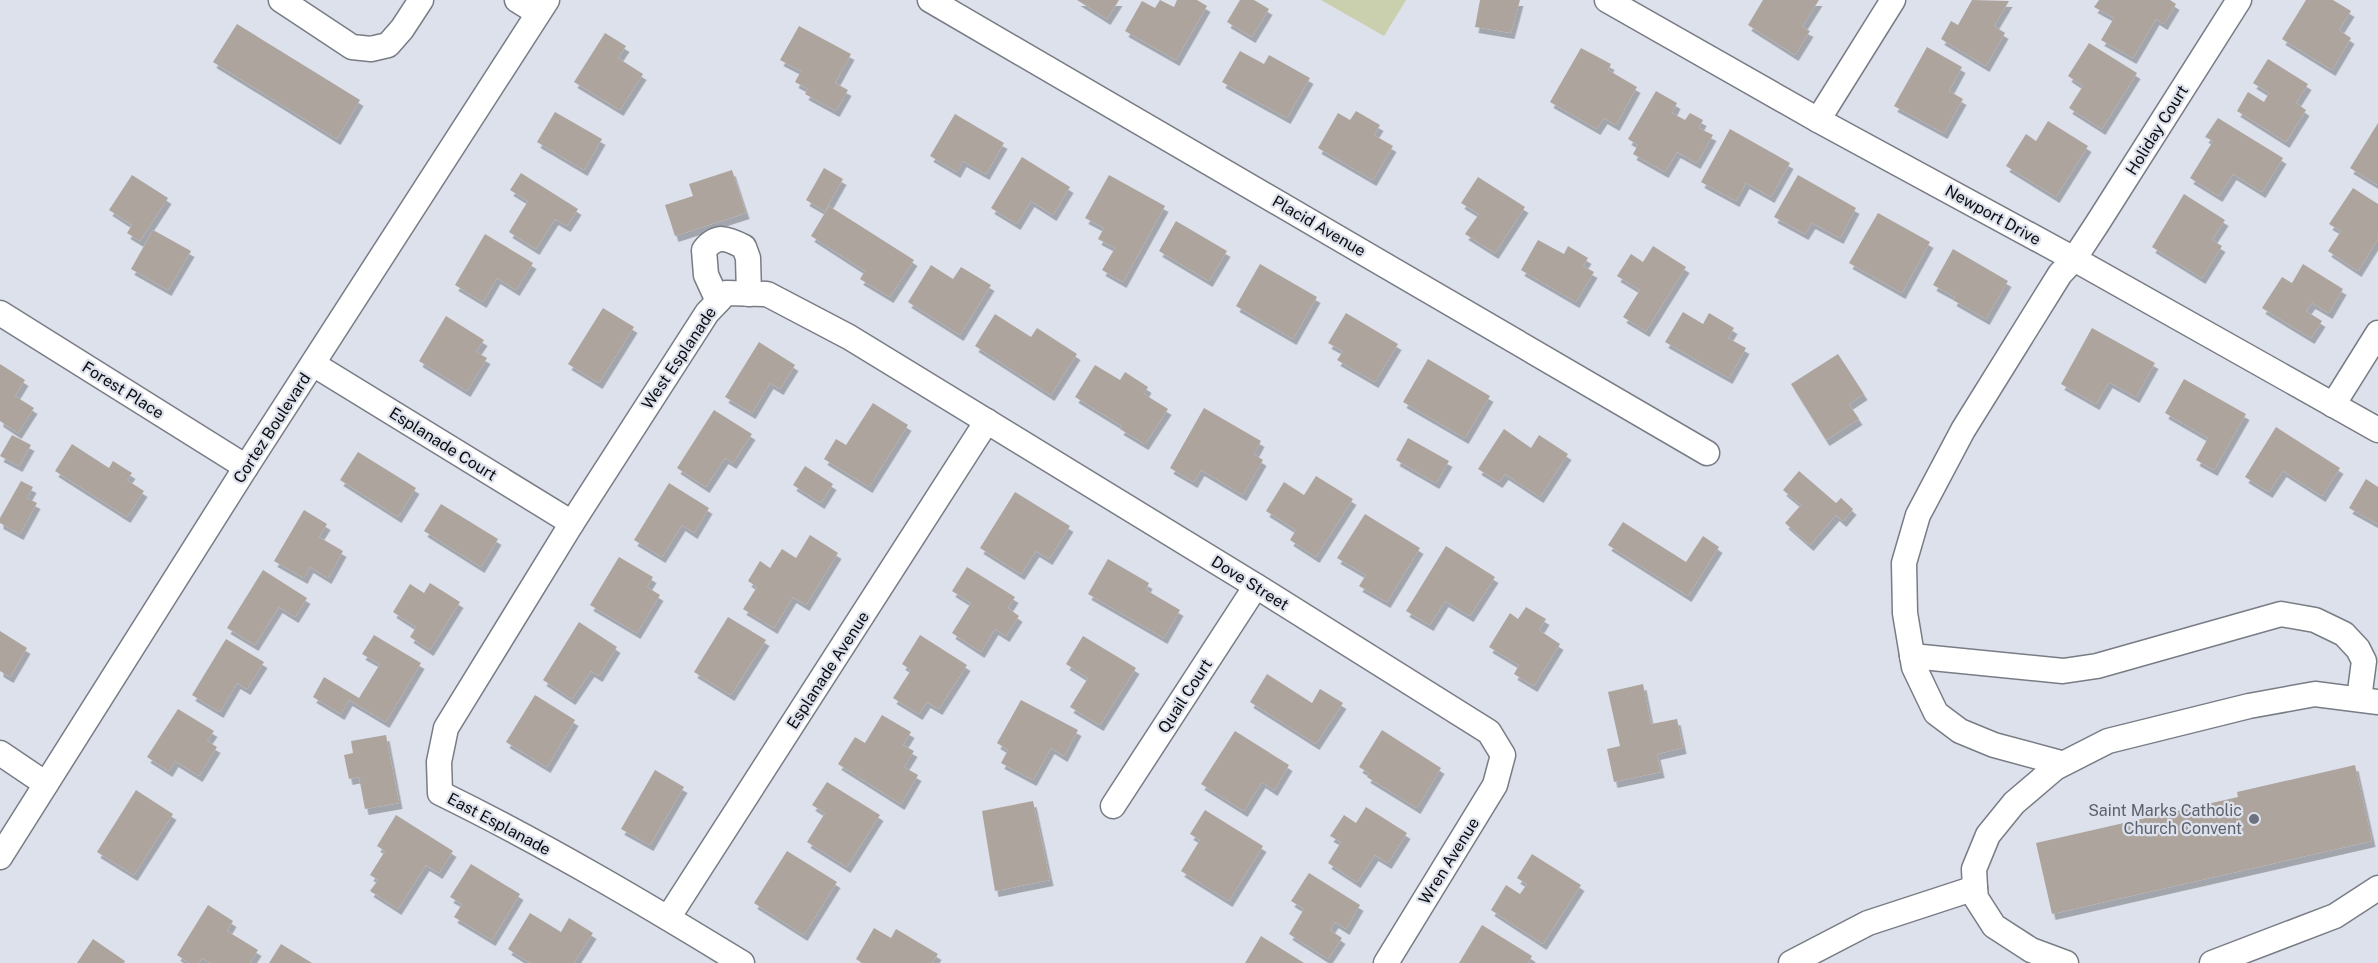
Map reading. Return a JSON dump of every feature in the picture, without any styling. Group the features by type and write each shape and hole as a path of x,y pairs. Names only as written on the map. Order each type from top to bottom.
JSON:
{"street":[{"path":"281,0 352,47 371,49 388,45 402,30 421,0"},
{"path":"517,0 542,7"},
{"name":"Placid Avenue","path":"930,0 1707,453"},
{"name":"Newport Drive","path":"1607,0 1818,120 2378,430"},
{"path":"1818,120 1893,0"},
{"name":"Holiday Court","path":"2061,763 1994,746 1960,731 1936,714 1914,667 1905,613 1904,563 1918,515 1963,430 2060,274 2074,260 2239,0"},
{"name":"Cortez Boulevard","path":"0,857 246,467 542,7"},
{"path":"718,301 706,275 704,250 711,242 719,239 744,247 748,258 749,294"},
{"name":"West Esplanade","path":"572,523 707,313 726,293 767,294 849,337 987,422"},
{"name":"Forest Place","path":"0,313 246,467"},
{"path":"2333,405 2378,333"},
{"name":"Esplanade Court","path":"313,364 572,523"},
{"name":"Dove Street","path":"987,422 1489,732 1503,755"},
{"name":"Esplanade Avenue","path":"668,918 987,422"},
{"name":"East Esplanade","path":"572,523 446,728 439,762 440,793 479,812 668,918"},
{"name":"Quail Court","path":"1113,806 1256,586"},
{"path":"1912,656 2063,671 2097,666 2281,614 2315,620 2344,634 2358,649 2364,661 2368,701 2315,694 2249,706 2108,741 2061,763 2014,803 1988,835 1974,869 1976,898 1994,926 2031,950 2067,963"},
{"path":"0,753 46,784"},
{"name":"Wren Avenue","path":"1386,963 1495,785 1503,755"},
{"path":"1791,963 1868,922 1975,888"},
{"path":"2212,963 2335,915 2378,888"},
{"path":"668,918 742,963"}],"green space":[{"path":"1321,0 1406,0 1384,36"}],"building":[{"path":"1077,0 1119,0 1107,19"},
{"path":"1160,0 1174,7 1177,0 1197,0 1207,6 1176,60 1125,31 1142,1 1155,8"},
{"path":"1240,0 1254,0 1269,9 1252,37 1227,22"},
{"path":"1480,0 1520,0 1511,33 1475,27"},
{"path":"1763,0 1819,0 1802,27 1810,31 1795,55 1748,25"},
{"path":"1972,0 2009,1 1994,26 2005,33 1986,66 1941,39 1951,21 1958,25"},
{"path":"2099,0 2170,0 2176,4 2164,24 2156,19 2133,58 2101,40 2114,18 2094,7"},
{"path":"2306,0 2333,0 2351,11 2339,30 2351,38 2332,70 2282,39"},
{"path":"237,24 360,100 337,139 213,62"},
{"path":"799,26 851,54 835,83 848,90 836,111 805,94 808,89 795,82 801,71 780,60"},
{"path":"605,33 626,46 618,58 643,74 620,110 574,82"},
{"path":"2089,43 2137,73 2102,129 2069,108 2083,86 2068,76"},
{"path":"1927,47 1962,67 1949,91 1963,99 1944,133 1894,106"},
{"path":"1581,48 1611,64 1608,70 1637,87 1616,125 1604,118 1597,129 1550,102"},
{"path":"1240,51 1264,64 1269,55 1310,78 1287,118 1222,82"},
{"path":"2268,59 2308,84 2296,103 2306,110 2286,142 2237,111 2248,92 2264,102 2269,93 2253,83"},
{"path":"1656,91 1677,103 1672,113 1685,120 1690,113 1703,120 1699,128 1713,135 1697,163 1677,152 1665,172 1633,154 1638,145 1628,139"},
{"path":"1356,111 1380,125 1374,135 1393,146 1373,180 1318,148 1338,113 1350,120"},
{"path":"555,112 602,139 584,170 537,142"},
{"path":"955,114 1004,143 986,174 963,161 957,172 930,156"},
{"path":"2218,118 2283,158 2262,192 2233,174 2219,196 2190,178 2213,141 2205,137"},
{"path":"2048,121 2088,146 2056,197 2006,166 2026,134 2036,141"},
{"path":"2378,123 2378,185 2350,168"},
{"path":"1730,129 1790,163 1771,197 1746,183 1736,201 1701,182"},
{"path":"1022,157 1070,187 1053,215 1031,201 1017,224 991,208"},
{"path":"824,168 843,179 825,211 806,200"},
{"path":"732,170 746,213 675,236 665,205 693,196 689,184"},
{"path":"521,173 578,209 567,226 555,219 536,249 509,232 528,201 510,190"},
{"path":"132,175 168,198 140,241 127,233 132,225 109,210"},
{"path":"1109,175 1165,206 1123,282 1102,270 1115,248 1098,239 1104,228 1085,218"},
{"path":"1798,175 1856,208 1840,238 1812,223 1805,234 1774,217"},
{"path":"1478,177 1525,207 1495,253 1465,234 1479,214 1461,203"},
{"path":"2353,188 2378,204 2378,239 2358,271 2328,251 2341,231 2329,224"},
{"path":"2184,194 2225,220 2212,240 2222,246 2202,278 2152,247"},
{"path":"829,206 914,260 890,297 860,279 865,271 811,236"},
{"path":"1878,213 1930,242 1902,293 1849,263"},
{"path":"1176,221 1227,251 1209,281 1159,251"},
{"path":"153,230 191,251 168,290 131,269"},
{"path":"485,234 533,263 516,290 497,278 483,302 455,285"},
{"path":"1538,240 1564,254 1568,246 1588,258 1583,266 1594,272 1576,302 1521,270"},
{"path":"1653,246 1686,267 1646,331 1623,317 1640,290 1617,276 1631,254 1643,262"},
{"path":"1953,249 2008,281 1986,319 1953,300 1955,297 1933,285"},
{"path":"1260,264 1317,297 1293,339 1236,306"},
{"path":"2303,264 2343,289 2329,313 2312,303 2306,311 2322,321 2311,338 2262,308 2282,277 2292,283"},
{"path":"931,265 953,279 961,267 991,285 960,335 908,302"},
{"path":"603,308 634,327 599,383 568,364"},
{"path":"1683,312 1703,324 1709,313 1734,328 1728,338 1746,348 1729,378 1665,342"},
{"path":"1346,313 1398,344 1375,382 1337,360 1343,351 1328,343"},
{"path":"995,314 1031,337 1037,328 1077,354 1051,395 975,346"},
{"path":"446,316 484,340 476,352 487,358 467,391 419,361"},
{"path":"2092,328 2155,363 2136,397 2109,382 2096,404 2061,384"},
{"path":"759,342 795,365 780,389 770,383 752,413 725,397"},
{"path":"1838,354 1864,394 1849,404 1859,419 1826,440 1791,384"},
{"path":"1428,359 1490,396 1465,438 1403,402"},
{"path":"0,364 25,380 15,396 34,408 18,433 0,421"},
{"path":"1095,365 1120,380 1125,372 1148,387 1144,394 1168,409 1145,444 1120,429 1122,426 1075,397"},
{"path":"2184,379 2246,414 2214,470 2196,460 2208,438 2165,413"},
{"path":"873,403 908,425 869,487 824,459 836,439 846,445"},
{"path":"1204,408 1261,441 1254,454 1263,460 1243,495 1201,470 1194,482 1170,468"},
{"path":"714,410 752,434 733,463 725,458 706,487 677,468"},
{"path":"2276,427 2340,468 2322,496 2283,471 2269,492 2245,477"},
{"path":"1504,429 1531,448 1539,435 1568,454 1540,497 1505,474 1499,482 1478,469"},
{"path":"12,435 31,445 19,466 0,456"},
{"path":"1408,438 1449,461 1436,483 1396,460"},
{"path":"72,444 109,468 113,461 132,473 127,480 144,491 127,517 55,471"},
{"path":"358,452 416,488 398,517 340,480"},
{"path":"805,466 833,484 821,503 793,485"},
{"path":"1799,471 1836,503 1841,498 1853,509 1843,521 1836,515 1810,545 1785,523 1801,505 1783,490"},
{"path":"1316,476 1353,499 1316,557 1290,540 1296,530 1266,511 1284,482 1304,495"},
{"path":"2366,479 2378,487 2378,524 2349,508"},
{"path":"21,481 33,487 27,498 37,503 20,534 0,523 0,518"},
{"path":"669,483 709,508 694,533 682,525 662,557 634,540"},
{"path":"1015,492 1070,526 1049,559 1036,551 1021,574 980,548"},
{"path":"441,504 498,539 481,567 424,531"},
{"path":"304,510 327,524 319,537 343,551 328,578 310,567 304,578 274,561"},
{"path":"1365,514 1420,548 1387,602 1359,586 1366,575 1337,558"},
{"path":"1623,522 1686,562 1703,536 1719,547 1688,596 1608,545"},
{"path":"810,535 838,553 806,605 793,597 774,628 743,609 757,587 748,581 760,561 770,568 782,549 796,558"},
{"path":"1446,546 1495,577 1470,616 1445,601 1430,625 1406,611"},
{"path":"619,557 653,577 647,587 660,595 637,633 590,605"},
{"path":"1108,559 1149,583 1146,590 1180,610 1164,638 1088,594"},
{"path":"967,567 1015,597 1008,608 1019,616 1006,636 995,629 981,652 952,633 971,603 952,591"},
{"path":"263,570 307,598 295,617 279,607 255,645 227,628"},
{"path":"430,583 460,602 430,650 410,637 416,627 393,612 410,584 424,593"},
{"path":"1526,607 1546,619 1539,630 1560,644 1534,686 1514,674 1519,665 1489,647 1510,613 1518,619"},
{"path":"728,617 766,640 731,695 694,672"},
{"path":"579,622 617,647 599,676 591,671 572,699 543,680"},
{"path":"0,631 27,648 10,677 0,671"},
{"path":"374,635 421,663 386,722 349,700 341,714 313,697 324,677 359,698 380,664 362,654"},
{"path":"920,635 967,665 939,709 927,702 919,714 893,698 911,670 902,664"},
{"path":"1083,636 1136,668 1100,725 1070,707 1088,678 1066,664"},
{"path":"226,639 264,662 247,689 237,683 220,712 192,695"},
{"path":"1267,674 1312,703 1320,689 1343,703 1316,744 1250,702"},
{"path":"1643,684 1651,724 1677,719 1683,748 1657,754 1661,772 1614,782 1607,749 1620,746 1608,692"},
{"path":"535,695 575,720 547,767 506,742"},
{"path":"1021,700 1078,730 1064,756 1051,748 1033,780 1001,763 1008,750 997,743"},
{"path":"178,709 214,731 207,741 217,747 199,776 175,761 169,771 147,757"},
{"path":"882,715 911,732 903,745 914,751 904,767 918,775 901,804 838,764 855,737 865,743"},
{"path":"1382,730 1441,768 1417,808 1367,777 1369,773 1359,767"},
{"path":"1235,731 1289,765 1274,790 1262,782 1244,811 1201,784"},
{"path":"386,735 399,803 365,809 359,777 349,779 344,755 353,753 351,741"},
{"name":"Saint Marks Catholic Church Convent","path":"2355,765 2372,841 2052,914 2036,843 2238,797 2237,792"},
{"path":"655,770 684,787 650,845 621,829"},
{"path":"827,782 880,815 847,867 807,842 825,813 812,805"},
{"path":"136,790 173,814 134,875 97,852"},
{"path":"1033,801 1050,880 995,891 982,811"},
{"path":"1366,807 1407,833 1388,863 1375,855 1357,882 1328,863 1341,842 1330,836 1344,815 1356,823"},
{"path":"1205,810 1263,846 1229,901 1181,871 1200,840 1190,834"},
{"path":"396,815 453,851 439,873 426,865 398,909 370,891 378,880 370,875 385,851 377,846"},
{"path":"787,851 837,882 804,935 754,903"},
{"path":"1532,854 1581,885 1543,944 1491,910 1506,885 1520,894 1527,884 1517,878"},
{"path":"471,864 520,894 492,940 454,917 462,904 450,897"},
{"path":"1309,873 1360,905 1346,929 1335,922 1330,930 1342,938 1328,959 1289,934 1304,909 1291,901"},
{"path":"208,905 233,921 227,931 258,950 250,963 210,963 202,958 199,963 189,963 177,955"},
{"path":"530,913 561,932 569,918 593,933 574,963 530,963 508,949"},
{"path":"1482,925 1532,956 1528,963 1459,963"},
{"path":"874,928 891,938 896,929 938,954 932,963 862,963 856,959"},
{"path":"1261,936 1304,963 1245,963"},
{"path":"93,939 125,961 124,963 77,963"},
{"path":"281,944 312,963 269,963"}],"place":[{"name":"Saint Marks Catholic Church Convent","path":"2254,819"}]}
